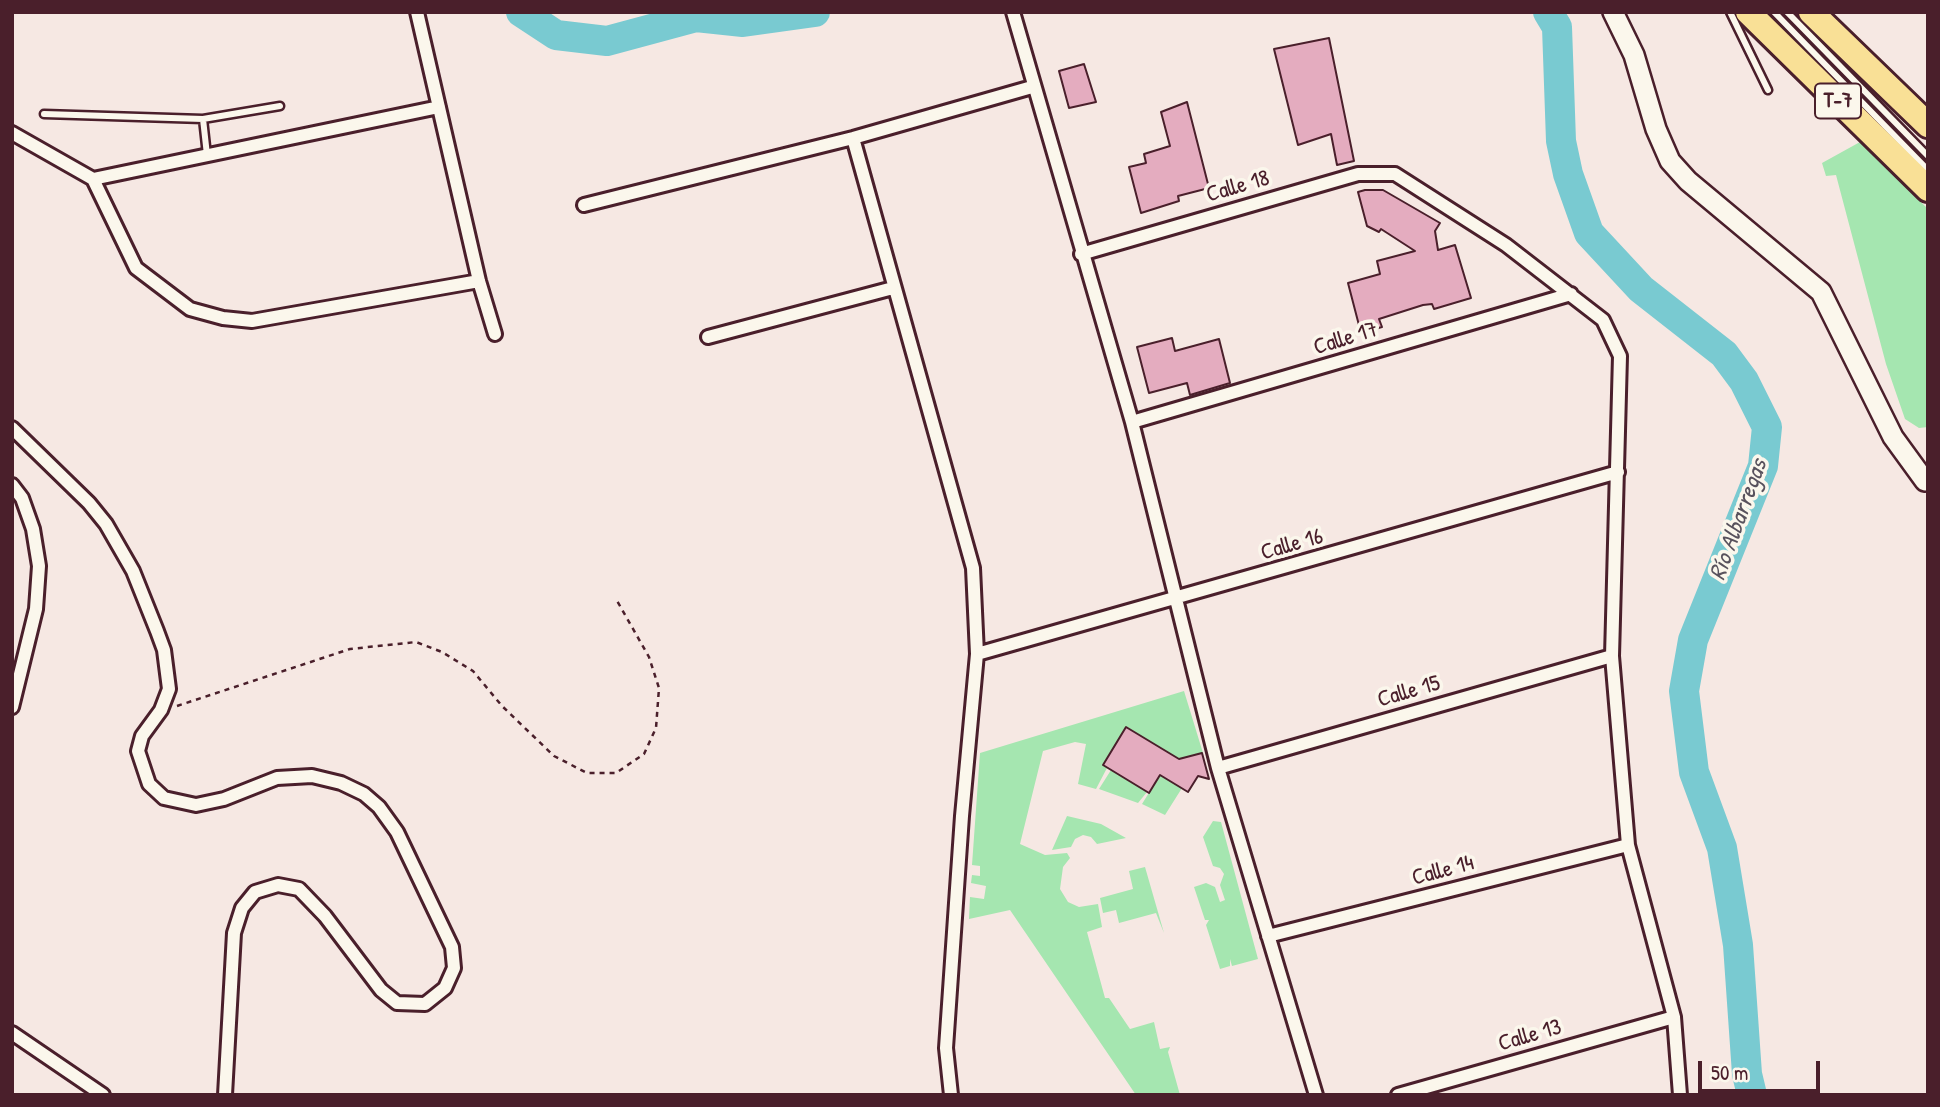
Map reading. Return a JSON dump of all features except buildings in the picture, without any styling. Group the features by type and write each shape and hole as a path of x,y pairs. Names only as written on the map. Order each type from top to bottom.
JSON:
{"highway":[{"name":"T-7","path":"1748,12 1928,189"},
{"name":"T-7","path":"1811,12 1928,125"}],"street":[{"path":"417,12 479,281 495,334"},
{"path":"1013,12 1032,87 1132,422 1218,768 1316,1095"},
{"path":"1612,12 1634,55 1656,129 1670,160 1688,181 1821,292 1893,437 1927,482"},
{"path":"584,205 853,138 1032,87"},
{"path":"93,179 439,107"},
{"path":"12,133 93,179 136,268 190,309 223,318 252,321 479,281"},
{"path":"853,138 973,568 977,654 962,816 946,1048 951,1095"},
{"name":"Calle 18","path":"1081,254 1358,174 1395,174 1407,179 1506,245 1571,294"},
{"path":"708,337 893,288"},
{"path":"1571,294 1603,320 1620,356 1612,656 1628,845 1674,1017 1680,1095"},
{"name":"Calle 17","path":"1132,422 1571,294"},
{"path":"12,428 89,503 122,547 164,650 169,689 161,710 142,736 138,751 149,784 164,798 196,805 224,799 277,778 312,776 341,782 364,794 379,807 397,832 447,935 454,958 450,980 437,996 417,1005 397,1003 381,990 324,916 299,889 278,885 255,892 242,908 234,933 225,1095"},
{"name":"Calle 16","path":"977,654 1178,600 1618,472"},
{"path":"12,485 22,498 33,529 39,566 36,609 12,707"},
{"name":"Calle 15","path":"1218,768 1612,656"},
{"name":"Calle 14","path":"1268,936 1628,845"},
{"name":"Calle 13","path":"1398,1095 1674,1017"},
{"path":"12,1034 103,1095"}],"lane":[{"path":"1730,12 1768,90"},
{"path":"1774,12 1928,170"},
{"path":"1787,12 1928,156"},
{"path":"44,114 202,119 280,106"},
{"path":"202,119 207,155"}],"path":[{"path":"161,710 350,649 415,642 442,652 473,671 502,706 554,756 587,773 616,773 644,754 656,728 659,688 649,657 616,599"}],"green space":[{"path":"1860,142 1928,209 1928,427 1919,428 1905,419 1886,364 1836,175 1826,176 1822,163"},
{"path":"1184,691 1203,753 1191,756 1194,771 1127,727 1103,765 1107,768 1096,789 1078,784 1086,744 1075,742 1043,751 1020,844 1045,855 1067,853 1070,858 1063,867 1060,889 1068,902 1079,907 1098,904 1102,927 1087,932 1105,998 1109,998 1130,1029 1154,1022 1160,1049 1170,1047 1168,1052 1180,1095 1136,1095 1010,910 969,919 970,897 984,899 986,886 971,883 972,875 980,876 980,866 972,865 980,753"},
{"path":"1111,770 1147,792 1138,803 1099,789"},
{"path":"1160,775 1182,788 1165,815 1142,804"},
{"path":"1067,816 1101,824 1126,838 1097,844 1091,837 1083,835 1075,839 1071,847 1052,850"},
{"path":"1213,821 1221,822 1258,959 1232,966 1230,959 1230,966 1220,969 1206,925 1209,920 1205,920 1194,887 1206,883 1215,887 1220,902 1225,900 1220,885 1224,874 1220,868 1213,866 1203,837"},
{"path":"1145,867 1164,933 1156,913 1119,923 1116,910 1103,913 1100,898 1133,889 1129,871"}],"waterway":[{"path":"521,12 556,35 607,41 696,17 743,22 815,12"},
{"name":"Río Albarregas","path":"1548,12 1557,27 1561,141 1568,174 1589,233 1641,289 1724,354 1744,381 1767,427 1763,466 1693,640 1684,691 1694,772 1722,848 1738,945 1747,1074 1752,1095"}]}
